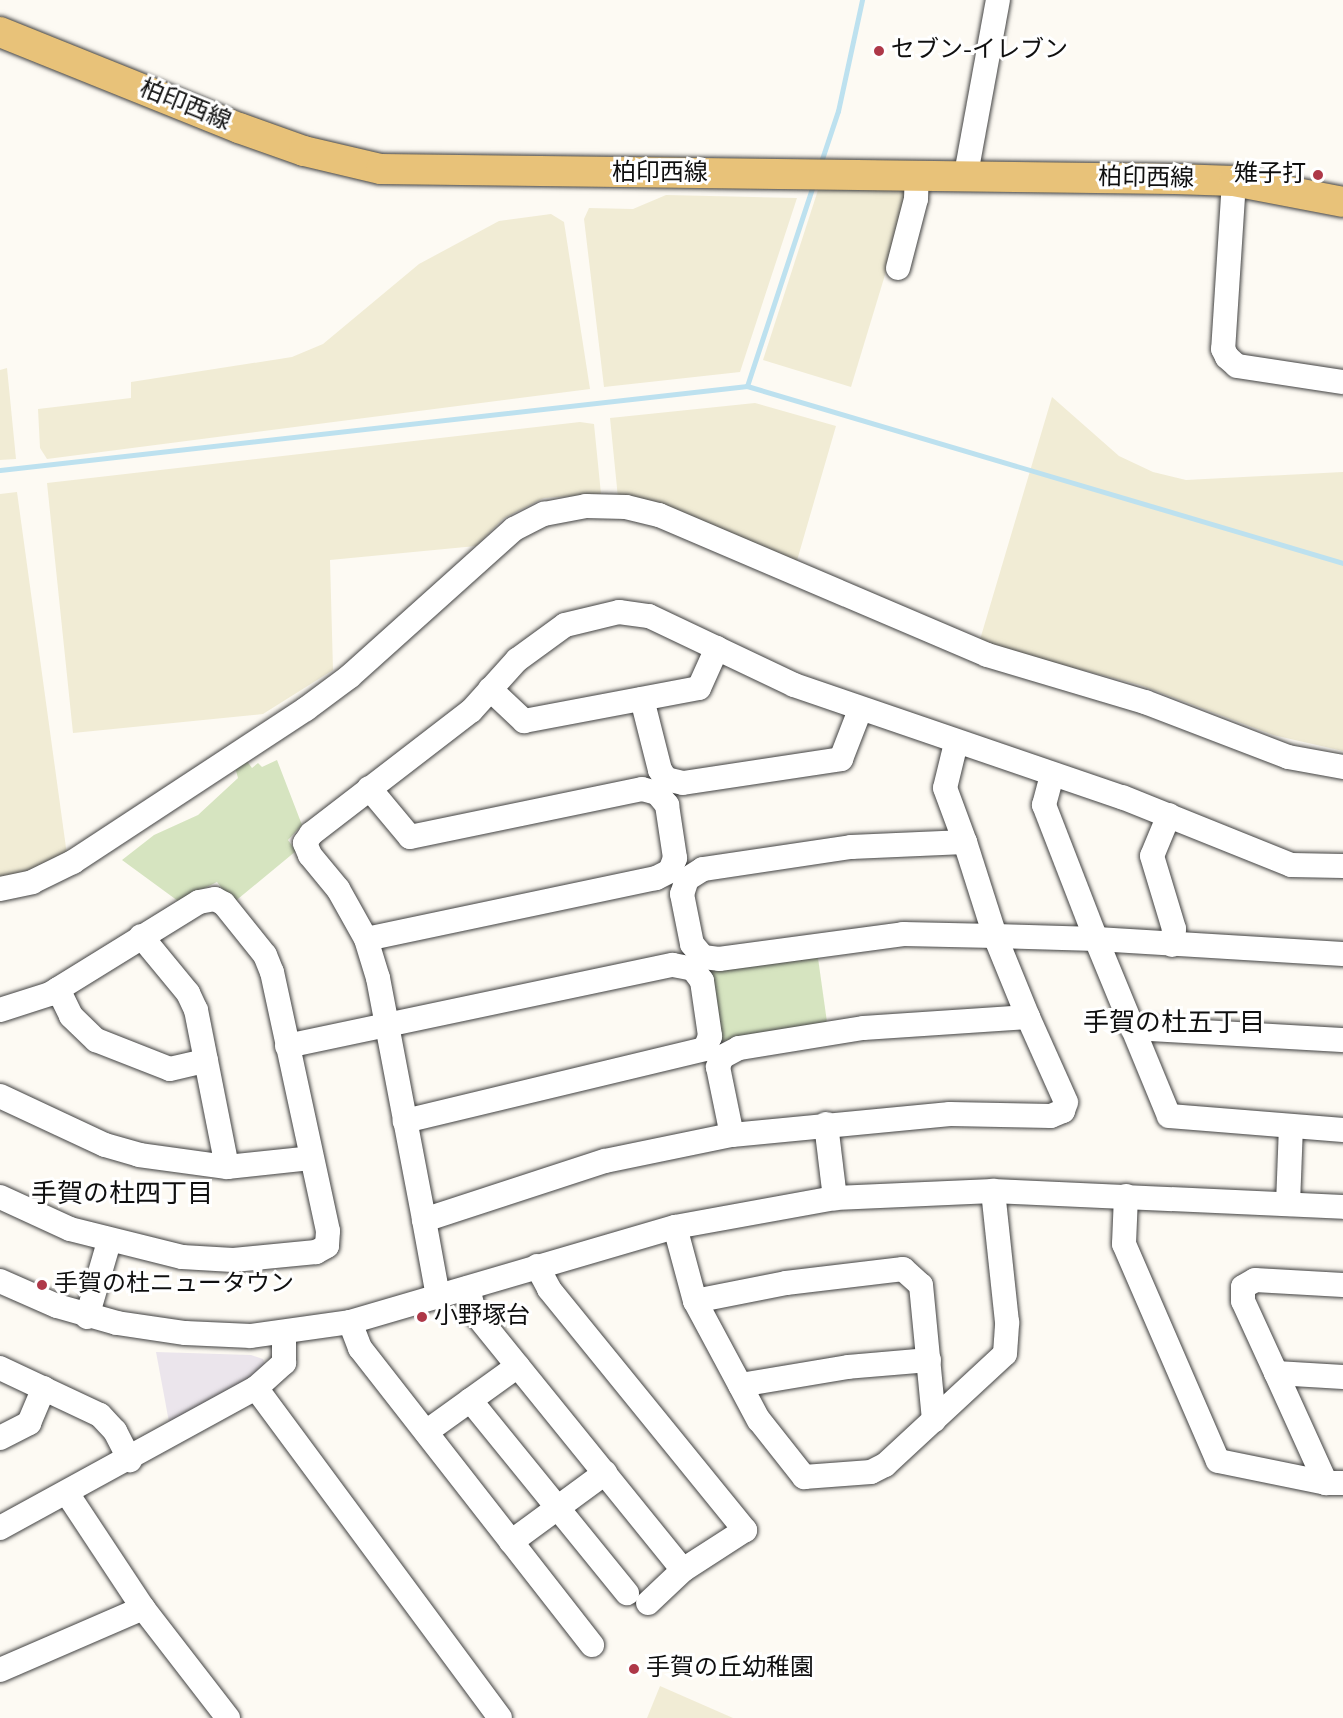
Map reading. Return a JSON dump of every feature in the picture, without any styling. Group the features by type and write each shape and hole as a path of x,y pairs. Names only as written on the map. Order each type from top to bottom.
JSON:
{"main road":[{"name":"柏印西線","path":"0,32 304,152 381,169 966,174 1234,182 1343,202"}],"street":[{"path":"966,174 998,0"},
{"path":"898,268 916,199 917,174"},
{"path":"1234,182 1223,349 1227,357 1237,366 1343,382"},
{"path":"0,889 32,882 73,862 306,710 349,677 514,529 544,514 586,506 626,507 659,515 987,656 1155,705 1287,757 1343,767"},
{"path":"438,1296 405,1121 384,1026 378,978 366,939 343,897 310,855 305,843 311,834 471,711 517,660 565,625 619,612 649,616 794,685 860,710 1169,815 1291,865 1343,866"},
{"path":"490,689 524,721 699,688 717,648"},
{"path":"642,699 660,770 666,779 683,783 841,759 860,710"},
{"path":"424,1220 605,1161 732,1135 826,1124 950,1114 1051,1116 1064,1111 1066,1102 995,936 945,788 956,743"},
{"path":"1052,775 1044,805 1169,1116 1343,1130"},
{"path":"366,939 656,878 670,871 675,858 667,805 657,794 642,789 410,837 369,788"},
{"path":"1169,815 1152,856 1173,929 1172,945"},
{"path":"965,842 851,847 703,869 687,879 682,894 692,944 703,957 719,959 903,934 1096,939 1343,954"},
{"path":"0,1010 58,989 199,902 215,899 224,904 265,955 272,972 328,1231 327,1246 316,1252 212,1258 182,1257 110,1242 69,1230 0,1197"},
{"path":"141,936 188,993 196,1010 227,1167"},
{"path":"287,1046 673,965 693,969 702,981 710,1036 705,1049 405,1121"},
{"path":"58,989 71,1016 96,1040 170,1069 206,1061"},
{"path":"732,1135 718,1067 722,1057 739,1048 863,1028 1028,1017"},
{"path":"1132,1028 1343,1040"},
{"path":"0,1096 105,1145 139,1155 227,1167 311,1158"},
{"path":"826,1124 835,1198"},
{"path":"1288,1204 1291,1127"},
{"path":"675,1227 695,1301 759,1420 804,1477 871,1472 885,1465 1005,1354 1007,1322 993,1191"},
{"path":"0,1281 87,1317 185,1333 284,1334 350,1322 675,1227 835,1198 993,1191 1343,1207"},
{"path":"1126,1196 1124,1244 1218,1461 1334,1483"},
{"path":"87,1317 110,1242"},
{"path":"470,1400 557,1509 637,1598 745,1530 549,1289 537,1266"},
{"path":"695,1301 786,1283 903,1269 921,1285 934,1420"},
{"path":"1334,1483 1276,1373 1243,1301 1243,1287 1255,1280 1343,1285"},
{"path":"468,1288 474,1312 683,1570"},
{"path":"350,1322 360,1348 592,1645"},
{"path":"0,1528 130,1460 256,1388 284,1363 284,1334"},
{"path":"740,1385 848,1367 929,1360"},
{"path":"426,1432 518,1366"},
{"path":"0,1368 100,1415 115,1431 130,1460"},
{"path":"1276,1373 1343,1377"},
{"path":"0,1438 29,1422 44,1388"},
{"path":"256,1388 500,1718"},
{"path":"511,1542 605,1473"},
{"path":"67,1492 143,1608 228,1718"},
{"path":"0,1670 143,1608"}],"shaded area":[{"path":"903,187 908,199 851,387 763,360 818,190"},
{"path":"666,195 797,198 740,372 604,387 584,219 589,208 633,209"},
{"path":"551,214 564,222 590,389 47,459 40,448 38,409 131,398 131,382 292,357 323,344 419,264 499,221"},
{"path":"7,368 16,459 0,460 0,370"},
{"path":"1052,397 1119,456 1153,472 1186,480 1343,472 1343,751 1273,735 1140,685 979,643"},
{"path":"755,403 836,426 796,564 654,501 618,498 610,418"},
{"path":"580,422 594,424 601,494 544,498 504,518 476,546 330,560 333,670 263,714 73,733 47,483"},
{"path":"17,492 67,855 42,868 0,880 0,494"},
{"path":"156,1352 251,1355 263,1359 267,1369 169,1422"},
{"path":"660,1686 733,1718 647,1718"}],"green space":[{"path":"244,757 252,768 258,763 262,767 277,760 302,825 288,840 296,851 233,903 217,882 178,901 122,860 154,835 198,815 238,778 234,763"},
{"path":"817,951 828,1026 716,1042 705,967"}],"waterway":[{"path":"820,165 838,111 862,0"},
{"path":"747,386 813,185"},
{"path":"0,470 747,386 1343,563"}],"place":[{"name":"セブン-イレブン","path":"879,51"},
{"name":"雉子打","path":"1318,175"},
{"name":"手賀の杜ニュータウン","path":"42,1285"},
{"name":"小野塚台","path":"422,1317"},
{"name":"手賀の丘幼稚園","path":"634,1669"}],"district":[{"name":"手賀の杜五丁目","path":"1174,1024"},
{"name":"手賀の杜四丁目","path":"122,1195"}]}
